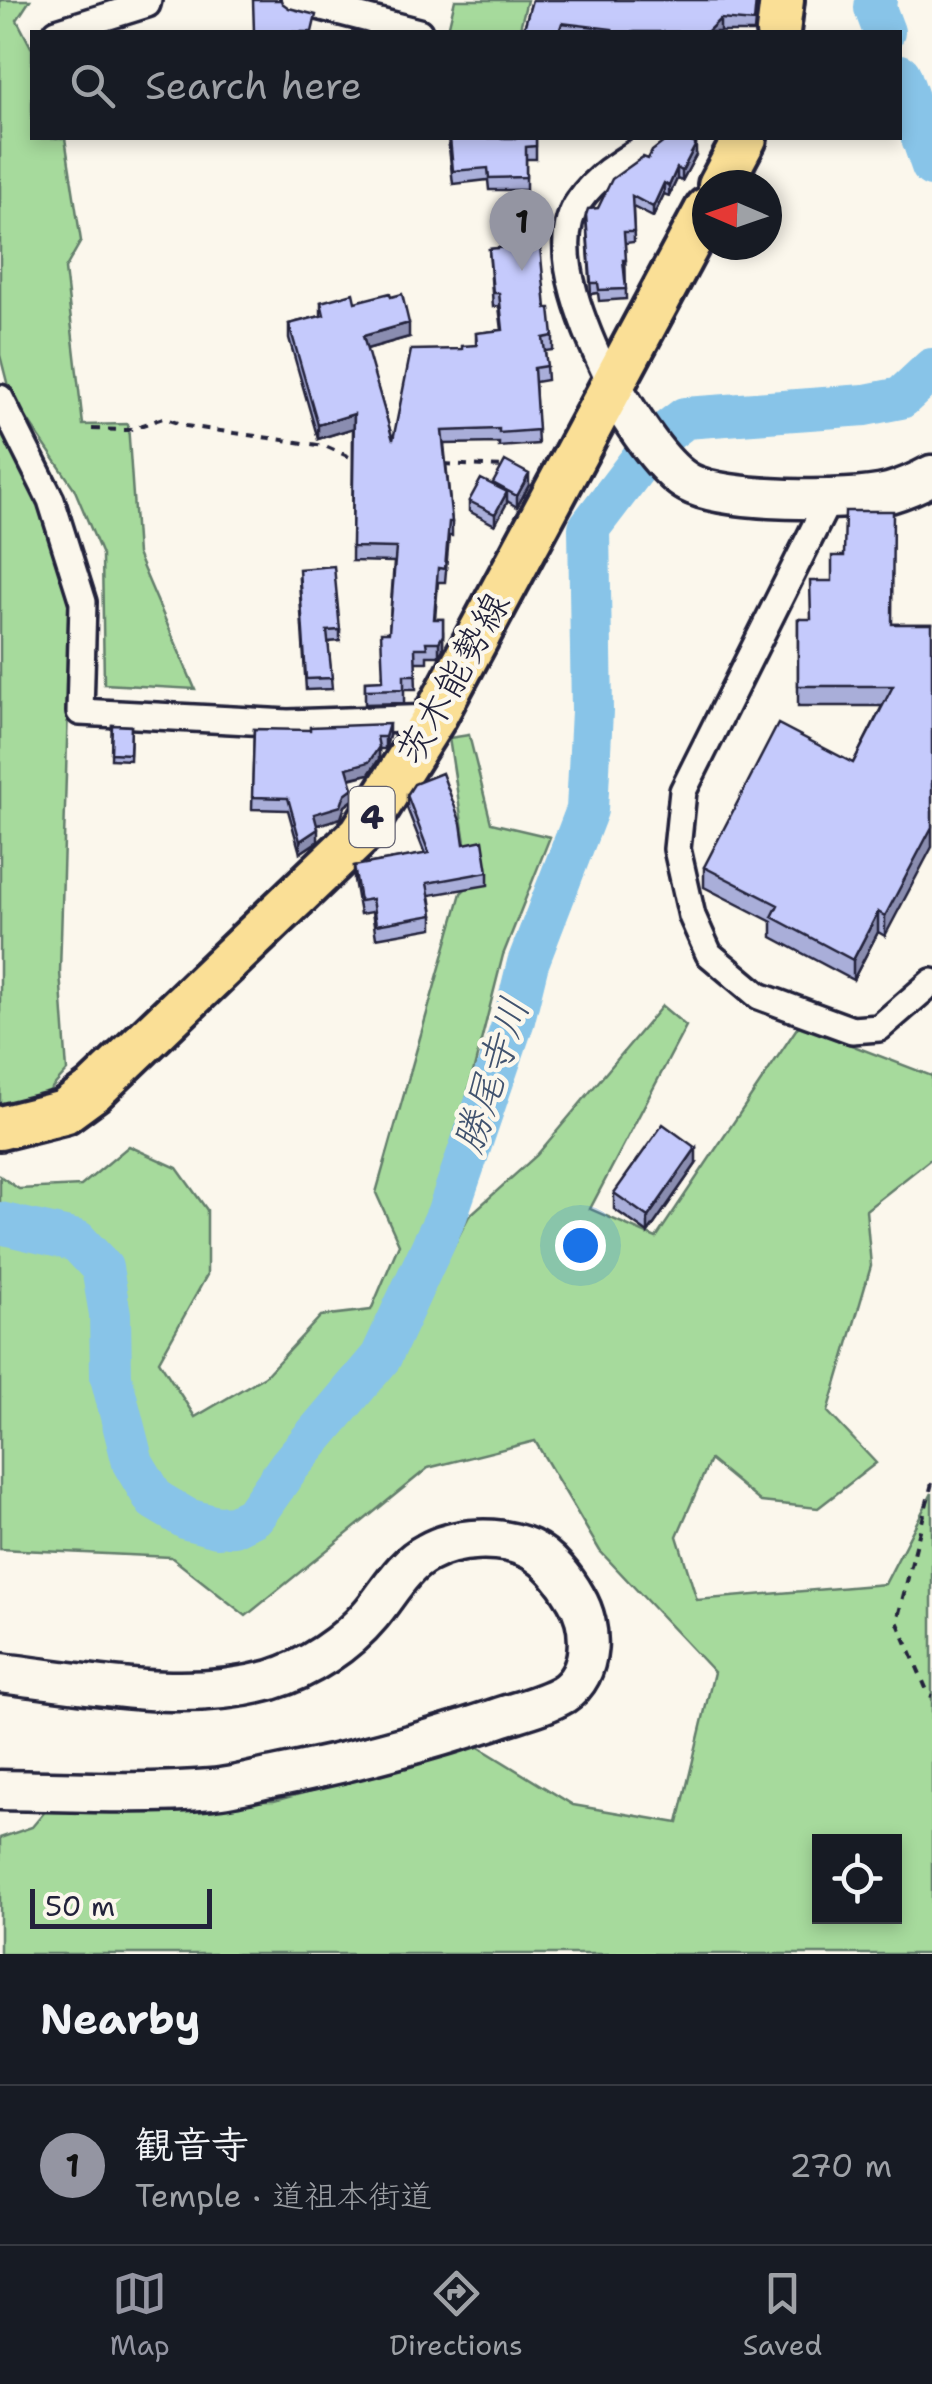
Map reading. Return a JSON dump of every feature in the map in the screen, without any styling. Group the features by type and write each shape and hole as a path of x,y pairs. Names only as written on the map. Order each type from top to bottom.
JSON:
{"main road":[{"path":"778,30 782,0"},
{"path":"728,170 743,140"},
{"name":"茨木能勢線","path":"0,1128 64,1112 94,1090 362,834 434,718 692,237"}],"street":[{"path":"63,30 147,4 148,0"},
{"path":"294,0 410,30"},
{"path":"655,140 600,178 576,203 566,239 570,272 590,341 635,427 685,482 709,492 830,497 888,493 932,475"},
{"path":"0,398 51,500 83,602 80,712 288,723 434,718"},
{"path":"830,497 683,791 677,849 692,916 710,954 760,996 852,1030 880,1028 932,982"},
{"path":"0,1672 169,1691 216,1692 274,1679 324,1656 368,1618 397,1579 426,1553 460,1542 495,1540 531,1549 557,1570 578,1602 588,1638 585,1668 565,1693 427,1742 315,1770 214,1789 0,1790"}],"path":[{"path":"92,430 128,430 162,418 186,426 326,446 351,459 369,460"},
{"path":"441,464 513,467"},
{"path":"932,1483 896,1622 932,1696"}],"green space":[{"path":"0,0 30,0 17,20 30,45 30,140 65,140 81,241 65,269 83,425 128,424 137,554 195,689 104,684 102,555 74,488 10,394 0,355"},
{"path":"455,0 527,0 520,30 448,29"},
{"path":"0,415 43,502 71,609 60,972 67,1071 31,1111 0,1117"},
{"path":"469,735 491,823 550,837 503,955 439,1206 375,1351 285,1458 252,1506 233,1516 192,1511 161,1496 140,1458 117,1380 118,1315 107,1266 82,1236 0,1217 0,1176 19,1189 81,1186 129,1146 177,1168 207,1210 207,1275 159,1361 195,1417 265,1376 321,1316 371,1310 399,1244 376,1193 461,893 482,872 466,849 449,738"},
{"path":"662,1006 686,1026 590,1209 656,1238 799,1025 932,1076 932,1158 866,1210 871,1266 828,1412 876,1463 818,1508 761,1502 710,1460 677,1536 697,1600 885,1584 932,1493 932,1954 0,1954 0,1838 32,1827 53,1802 274,1801 477,1746 573,1805 678,1823 714,1672 600,1551 535,1441 428,1468 246,1616 171,1557 0,1549 0,1236 70,1251 91,1273 102,1380 121,1466 148,1508 186,1527 213,1536 231,1536 258,1526 389,1372 469,1216 537,1155"}],"building":[{"path":"253,0 281,0 289,8 316,15 312,30 254,30"},
{"path":"532,0 756,0 754,22 720,19 709,30 612,30 562,23 560,30 524,30"},
{"path":"450,140 536,140 536,146 526,147 526,177 489,178 488,168 453,171"},
{"path":"666,140 696,144 682,171 677,168 669,186 664,183 653,207 632,196 634,232 624,232 626,289 599,290 598,283 591,283 588,209 598,208 612,179 643,157 648,159"},
{"path":"538,226 546,308 550,308 553,336 543,338 547,366 534,368 538,430 442,431 452,522 445,569 438,568 434,619 443,619 443,635 439,642 426,642 427,648 415,648 416,675 404,675 404,689 365,690 365,681 383,680 381,632 389,632 396,548 352,547 354,414 318,425 289,324 324,315 321,302 353,293 355,302 402,294 409,323 363,336 393,440 411,350 462,349 477,345 476,333 503,330 499,293 493,293 489,249 507,247 505,229"},
{"path":"505,461 529,474 517,496 493,483"},
{"path":"481,479 507,492 495,514 469,501"},
{"path":"845,511 893,511 892,624 932,624 932,827 885,916 878,912 853,960 772,917 778,905 704,867 778,724 853,763 893,686 798,686 798,619 811,619 810,581 832,581 832,556 844,556"},
{"path":"334,566 340,630 327,631 332,678 306,679 299,569"},
{"path":"389,724 385,737 377,737 379,747 369,762 347,768 353,788 345,794 341,806 314,814 318,829 300,841 288,798 252,797 254,729 310,730"},
{"path":"112,725 131,726 130,754 111,753"},
{"path":"442,773 461,823 464,844 483,840 488,872 427,883 433,915 376,925 372,899 360,901 354,866 429,853 407,795 414,784"},
{"path":"663,1124 696,1148 648,1217 614,1193"}],"waterway":[{"name":"勝尾寺川","path":"876,0 883,30"},
{"name":"勝尾寺川","path":"902,81 932,166"},
{"name":"勝尾寺川","path":"0,1223 77,1241 102,1268 110,1314 111,1377 133,1463 155,1500 187,1519 217,1527 234,1526 254,1516 289,1466 381,1357 447,1214 514,1020 528,963 587,810 592,711 589,528 656,440 685,418 865,405 901,398 932,369"}],"place":[{"name":"観音寺","path":"522,271"}]}
